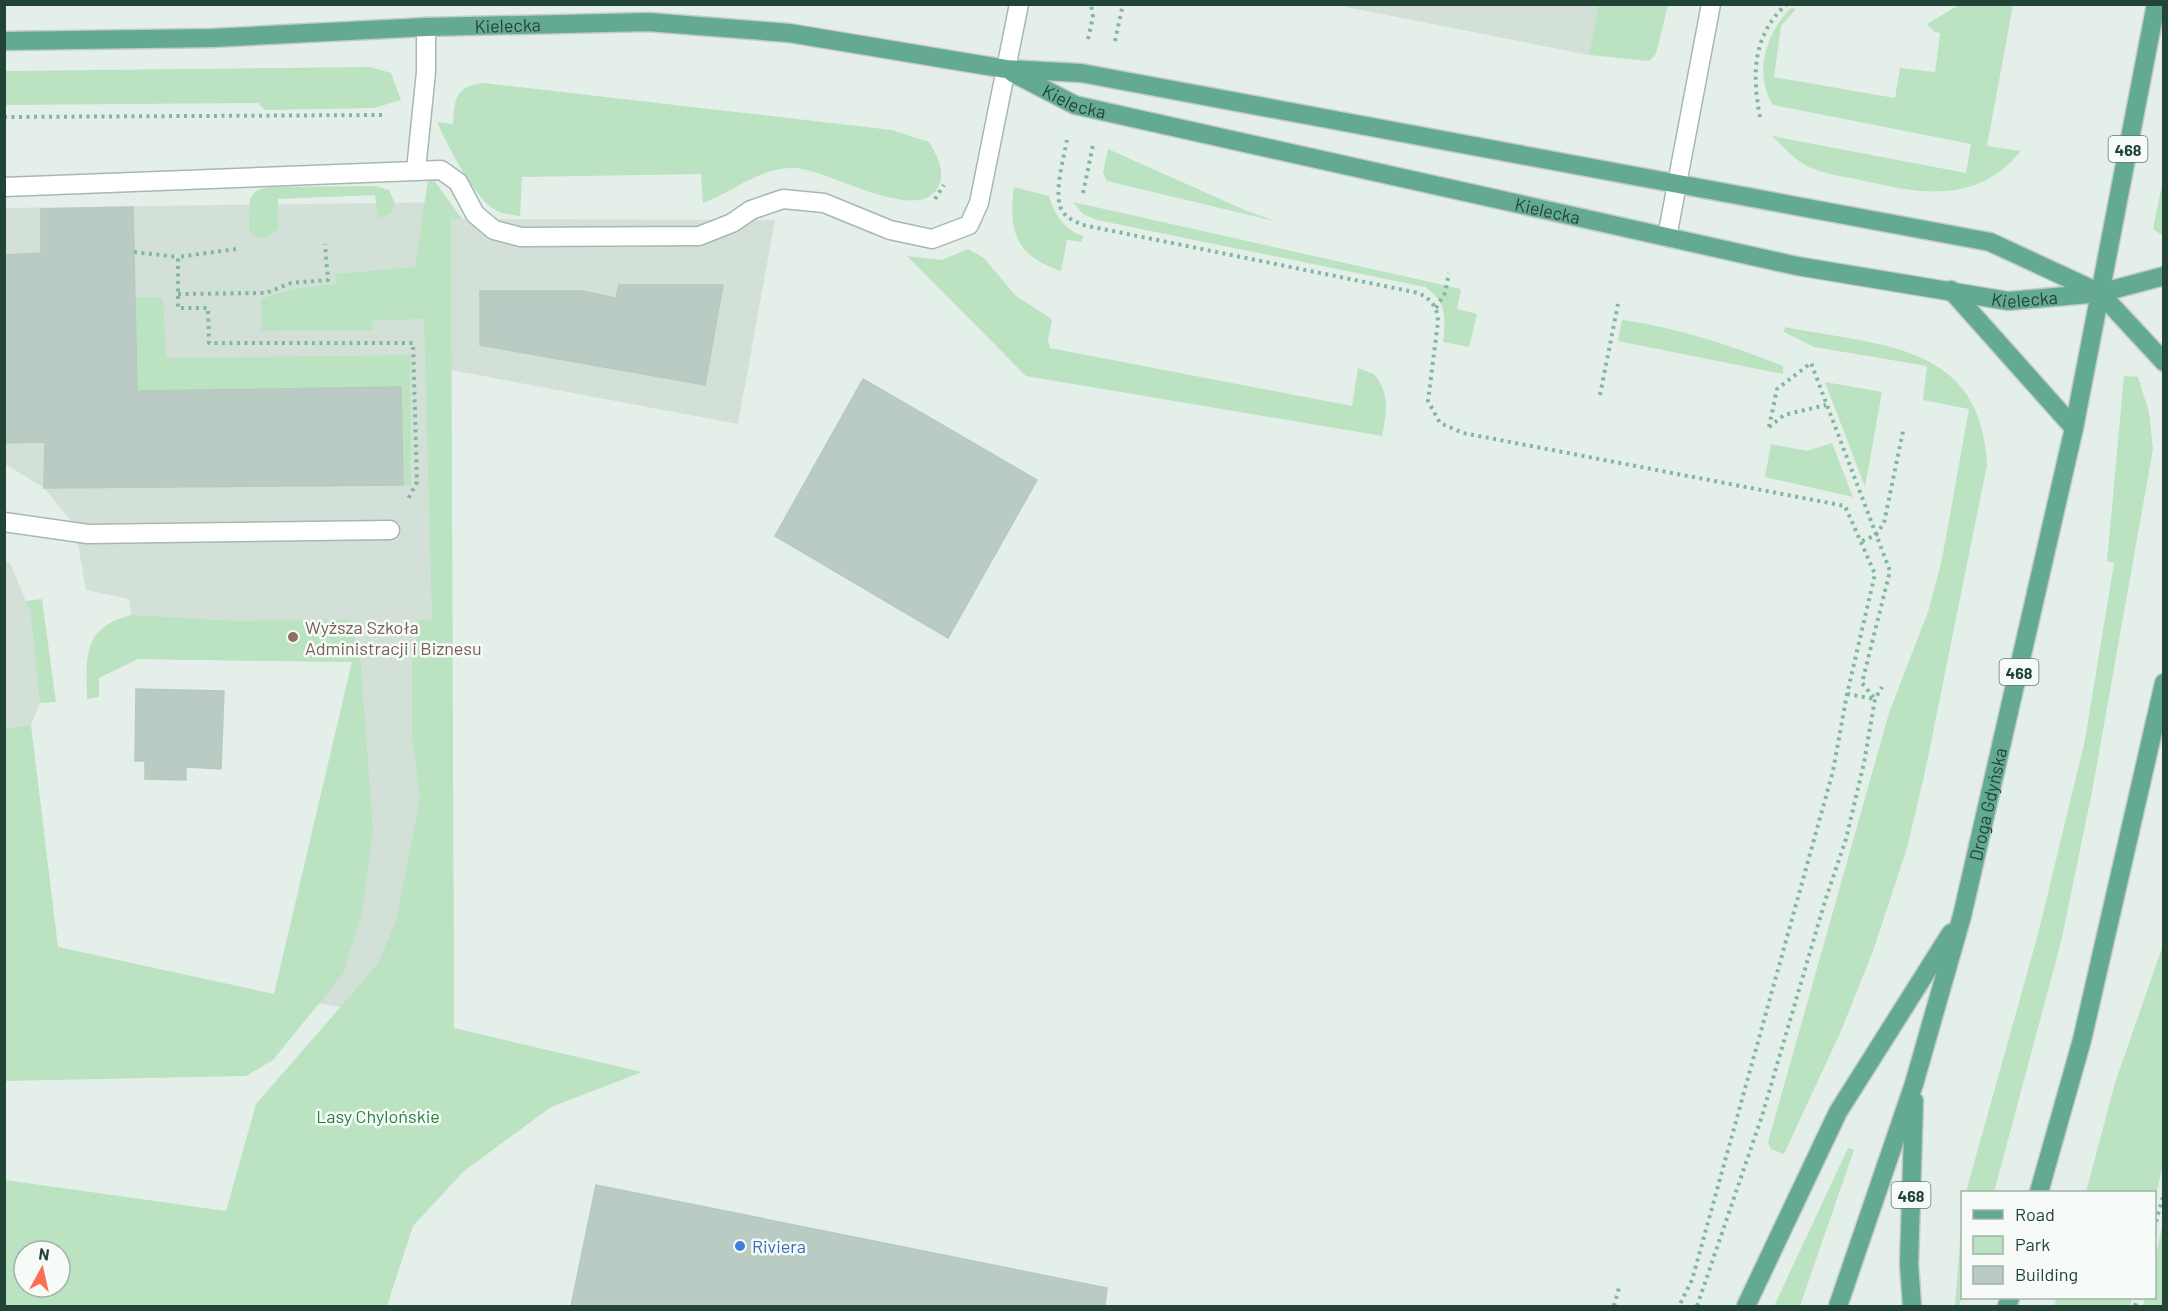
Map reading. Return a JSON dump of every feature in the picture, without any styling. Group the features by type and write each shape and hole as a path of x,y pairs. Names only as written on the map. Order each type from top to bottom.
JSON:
{"main road":[{"name":"468","path":"2100,293 2156,4"},
{"name":"Kielecka","path":"4,41 212,38 426,27 648,22 789,33 1006,69 1081,73 1990,242 2100,293 2163,362"},
{"name":"Kielecka","path":"1006,69 1075,105 1797,266 2008,301 2100,293 2163,276"},
{"path":"1951,290 2074,428"},
{"name":"Droga Gdyńska","path":"1838,1306 1914,1084 1962,916 2074,428 2100,293"},
{"path":"2039,1191 2082,1040 2163,683"},
{"path":"1746,1306 1838,1112 1962,916"},
{"name":"468","path":"1912,1306 1909,1264 1914,1084"}],"street":[{"path":"4,187 441,170 458,182 475,214 494,230 521,237 699,236 732,223 751,210 783,199 824,203 890,230 932,239 969,225 979,202 1019,4"},
{"path":"1667,237 1712,5"},
{"path":"416,170 426,72 426,27"},
{"path":"4,522 88,534 390,530"}],"path":[{"path":"1089,35 1093,17 1090,4"},
{"path":"1115,40 1123,4"},
{"path":"1760,117 1756,96 1756,55 1760,40 1769,23 1787,4"},
{"path":"4,117 422,114"},
{"path":"1068,138 1060,174 1061,209 1065,215 1083,225 1414,292 1429,298 1436,308 1438,322 1428,401 1440,423 1463,433 1845,506 1875,574 1823,811 1692,1280 1679,1306"},
{"path":"1083,193 1093,145"},
{"path":"178,294 266,293 291,283 328,280 325,244"},
{"path":"134,252 178,257 236,249"},
{"path":"178,257 178,308 208,308 209,344 413,343 417,482"},
{"path":"1436,308 1445,293 1449,273"},
{"path":"1600,395 1618,304"},
{"path":"1826,405 1784,415 1768,427 1777,389 1811,363 1890,570 1862,683 1875,699"},
{"path":"1862,541 1876,535 1884,523 1903,431"},
{"path":"1697,1306 1762,1116 1825,901 1846,839 1864,763 1875,699 1882,687"},
{"path":"1847,694 1875,699"},
{"path":"2156,1221 2163,1193"},
{"path":"1614,1306 1619,1288"}],"shaded area":[{"path":"1336,5 1598,5 1589,55"},
{"name":"Wyższa Szkoła Administracji i Biznesu","path":"451,202 452,219 775,220 738,424 451,370 454,1028 274,995 352,662 138,659 129,599 86,590 72,522 44,488 5,464 5,208"},
{"path":"4,560 10,563 30,611 40,703 31,725 5,728"}],"green space":[{"path":"1598,5 1668,5 1656,54 1649,61 1589,55"},
{"path":"1959,5 2013,5 1987,146 2021,151 2004,168 1987,180 1949,191 1909,190 1887,186 1811,168 1795,158 1772,136 1966,173 1971,144 1773,105 1767,93 1763,67 1769,41 1775,29 1791,8 1796,9 1781,26 1774,77 1895,98 1900,68 1935,72 1940,33 1935,32 1927,24"},
{"path":"370,67 391,73 401,100 374,108 265,110 258,103 5,105 5,71"},
{"path":"483,83 892,130 929,142 940,165 940,183 937,189 926,198 910,200 890,198 869,192 808,170 781,169 758,176 703,203 701,174 522,177 520,216 505,214 488,205 479,195 455,158 437,122 453,124 454,108 461,91"},
{"path":"1108,149 1247,211 1278,222 1107,181 1103,173"},
{"name":"Lasy Chylońskie","path":"429,173 462,219 451,219 454,1028 642,1072 551,1107 464,1171 413,1226 387,1306 5,1306 5,1180 226,1211 256,1104 377,965 396,921 420,798 412,737 412,662 420,620 432,619 424,319 372,320 373,330 262,331 261,299 292,289 337,284 335,274 415,267"},
{"path":"2163,180 2164,233 2162,235 2153,229"},
{"path":"376,186 389,190 395,203 392,213 378,218 375,195 278,199 278,229 266,238 256,238 249,232 250,198 256,191 266,187"},
{"path":"1014,187 1049,196 1054,209 1066,226 1083,236 1082,242 1067,240 1061,271 1034,258 1018,240 1012,217"},
{"path":"1073,202 1461,289 1457,309 1477,314 1469,347 1443,342 1445,325 1441,304 1438,298 1425,287 1097,220 1083,214"},
{"path":"968,249 984,258 1016,296 1052,319 1048,340 1050,348 1352,406 1358,368 1374,374 1383,389 1386,411 1382,436 1026,376 907,256 942,260"},
{"path":"135,297 163,298 166,358 410,355 411,486 403,485 401,387 137,391"},
{"path":"1622,320 1664,328 1724,344 1783,366 1783,374 1618,341"},
{"path":"1785,327 1889,347 1919,357 1946,372 1967,394 1981,425 1987,465 1925,772 1907,848 1873,951 1841,1031 1784,1154 1771,1149 1768,1142 1889,713 1929,609 1942,559 1969,409 1923,400 1927,366 1814,347 1784,332"},
{"path":"2124,376 2138,377 2149,412 2153,449 2092,792 2061,942 1994,1191 1966,1191 2038,934 2085,740 2114,563 2107,561"},
{"path":"1825,382 1882,392 1865,487"},
{"path":"1832,443 1853,497 1765,477 1771,444 1807,451"},
{"path":"42,599 56,702 40,703 30,611 26,601"},
{"path":"132,615 236,621 350,620 360,654 373,831 362,912 343,974 273,1060 246,1076 5,1081 5,728 31,725 58,947 274,994 352,662 138,659 99,678 99,697 87,699 88,656 96,635 116,620"},
{"path":"2163,945 2164,1160 2156,1196 2156,1191 2086,1191 2115,1083"},
{"path":"1848,1148 1854,1150 1800,1306 1774,1306"},
{"path":"2163,1222 2163,1306 2143,1306 2145,1299 2156,1299 2156,1254"},
{"path":"1961,1229 1961,1299 1959,1306 1955,1306"},
{"path":"2057,1299 2132,1299 2130,1306 2054,1306"}],"building":[{"path":"133,207 137,391 401,387 403,485 44,488 45,442 4,443 4,255 41,253 41,209"},
{"path":"619,285 723,285 705,385 480,345 480,291 582,291 616,298"},
{"path":"863,379 1037,480 948,638 775,536"},
{"path":"136,689 224,691 221,769 186,767 186,780 145,779 145,761 135,761"},
{"name":"Riviera","path":"596,1185 1107,1288 1105,1306 571,1306"}],"place":[{"name":"Wyższa Szkoła Administracji i Biznesu","path":"293,637"},
{"name":"Riviera","path":"740,1246"}]}
